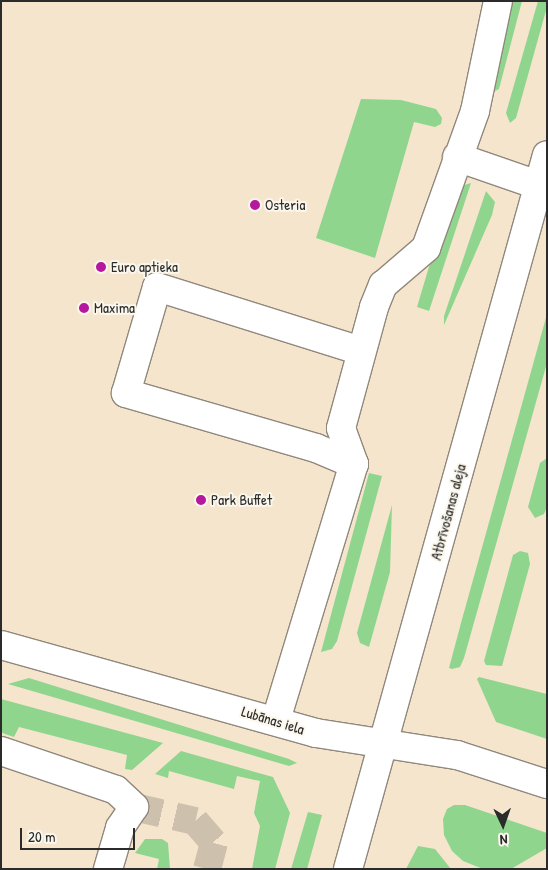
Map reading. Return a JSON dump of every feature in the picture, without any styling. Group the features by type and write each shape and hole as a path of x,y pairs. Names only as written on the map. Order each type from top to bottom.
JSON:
{"main road":[{"path":"276,720 354,464 342,428 360,351 383,285 426,248 474,110 498,1"},
{"name":"Atbrīvošanas aleja","path":"348,869 547,155"},
{"path":"457,157 538,186"},
{"path":"354,464 316,448 126,393 157,287 360,351"},
{"name":"Lubānas iela","path":"1,645 276,720 316,733 456,755 547,784"},
{"path":"1,751 116,790 134,807 120,828 108,869"}],"green space":[{"path":"508,1 522,1 499,89 493,92 487,89"},
{"path":"538,1 547,1 547,7 516,118 510,123 506,113"},
{"path":"361,99 401,100 436,109 442,118 441,124 435,127 414,122 375,258 316,238"},
{"path":"471,183 429,311 417,307 448,203 458,187"},
{"path":"486,191 495,202 492,215 444,325 444,316"},
{"path":"547,314 547,363 464,658 460,667 452,669 449,668 461,623"},
{"path":"547,458 547,507 544,514 535,518 528,507 540,463"},
{"path":"369,473 382,476 337,641 332,649 321,652"},
{"path":"392,505 390,572 369,647 360,643 357,633"},
{"path":"520,551 528,553 530,564 502,666 486,665 484,661 513,555"},
{"path":"479,677 547,694 547,739 496,722 477,679"},
{"path":"29,678 297,763 289,766 8,684"},
{"path":"1,699 163,743 132,770 125,769 127,755 19,727 14,737 1,732"},
{"path":"181,751 273,777 290,813 275,869 252,869 260,826 254,813 260,781 237,776 234,789 169,771 168,778 155,774"},
{"path":"454,805 465,805 547,833 547,848 511,869 483,869 463,861 452,851 444,835 443,819 447,809"},
{"path":"308,812 322,815 307,869 291,869"},
{"path":"145,839 162,839 168,843 170,869 157,869 159,859 135,853"},
{"path":"418,846 435,849 451,869 406,869"}],"tunnel":[{"path":"134,807 195,821 214,843 207,869"}],"place":[{"name":"Osteria","path":"255,205"},
{"name":"Euro aptieka","path":"101,267"},
{"name":"Maxima","path":"84,308"},
{"name":"Park Buffet","path":"201,500"}]}
